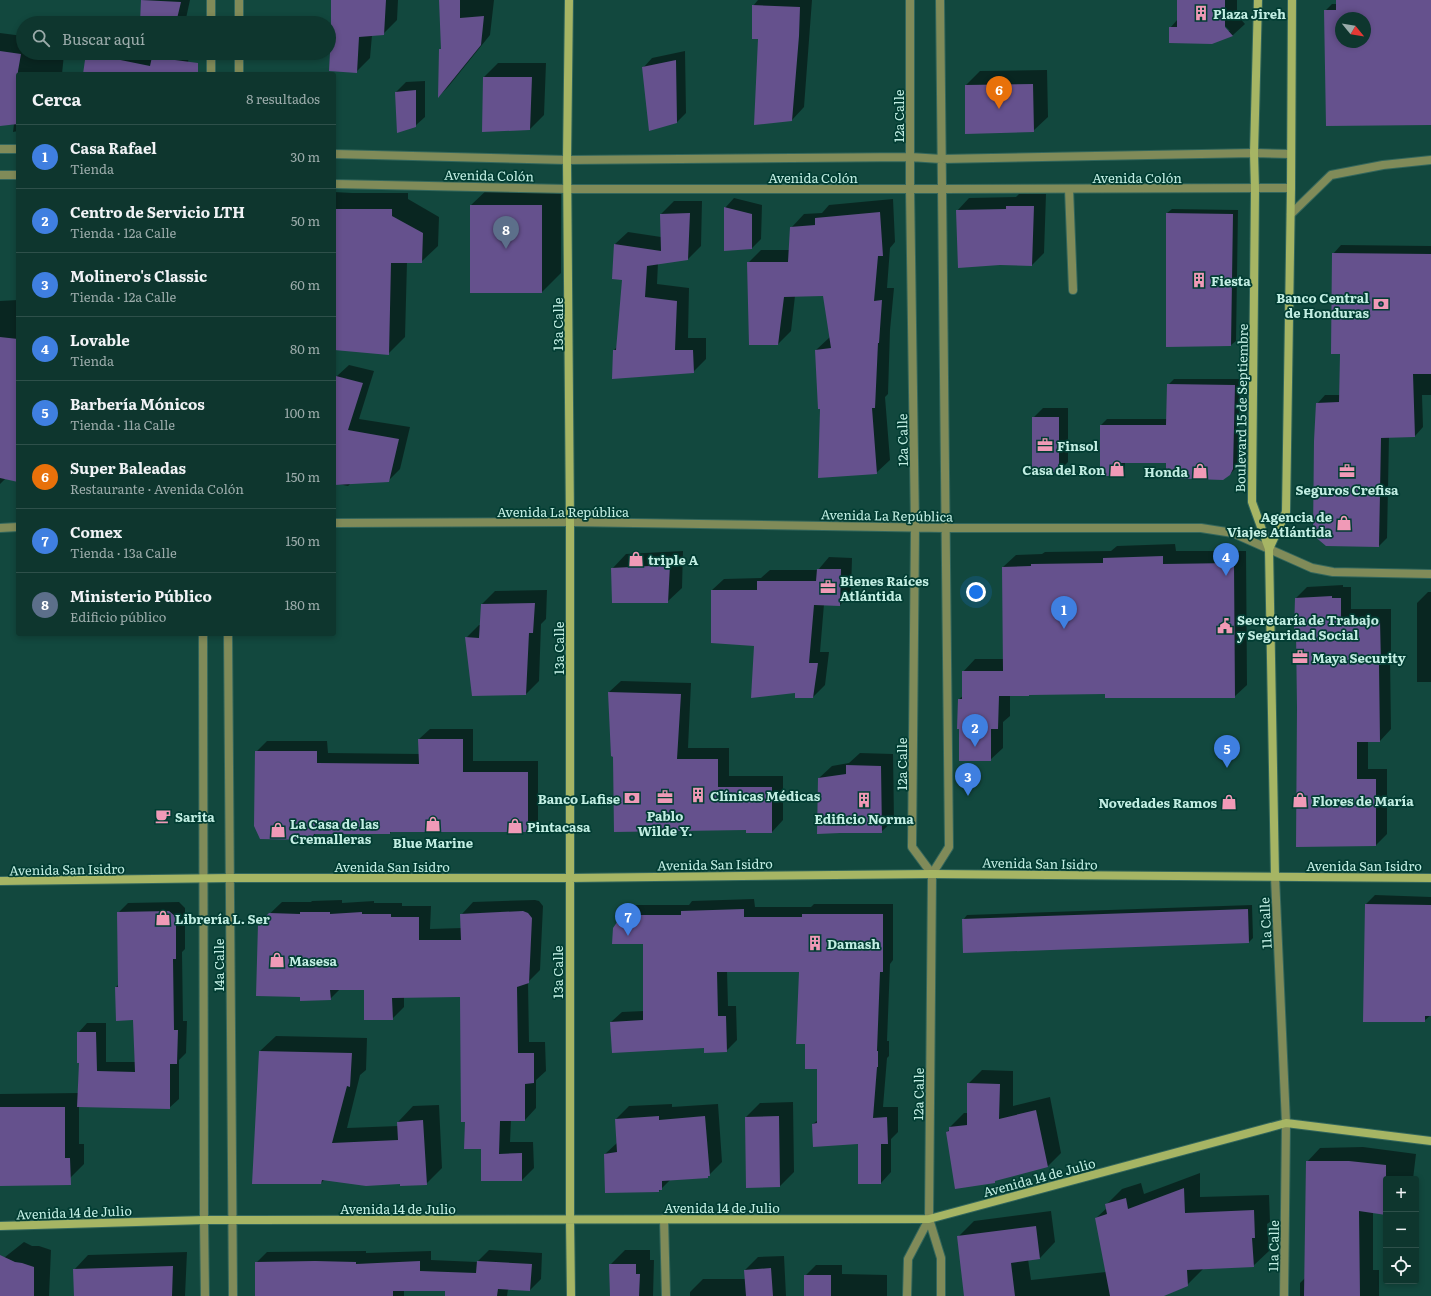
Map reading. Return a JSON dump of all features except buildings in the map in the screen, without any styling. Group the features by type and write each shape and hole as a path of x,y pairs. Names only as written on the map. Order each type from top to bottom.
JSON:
{"street":[{"path":"211,0 211,16"},
{"path":"239,0 239,16"},
{"name":"13a Calle","path":"569,0 567,160 570,522 569,878 571,1296"},
{"name":"12a Calle","path":"910,0 910,189 915,527 912,847 932,874 929,1219 941,1258 941,1296"},
{"path":"932,874 949,847 940,0"},
{"name":"Boulevard 15 de Septiembre","path":"1258,0 1254,153 1256,189 1252,502 1269,549"},
{"path":"1269,549 1286,512 1291,214 1292,0"},
{"path":"211,60 211,72"},
{"path":"239,60 239,72"},
{"path":"0,149 16,149"},
{"name":"Avenida Colón","path":"336,154 567,160 941,159 1254,153 1291,154"},
{"path":"1291,214 1331,175 1383,165 1431,160"},
{"path":"0,175 16,175"},
{"name":"Avenida Colón","path":"336,184 568,189 1291,188"},
{"path":"1069,189 1073,290"},
{"name":"Avenida La República","path":"336,523 570,522 945,528 1201,528 1233,532 1312,568 1333,572 1431,574"},
{"path":"0,528 16,527"},
{"name":"11a Calle","path":"1269,549 1274,877 1286,1123 1284,1296"},
{"name":"14a Calle","path":"203,636 205,1296"},
{"name":"14a Calle","path":"228,636 233,1296"},
{"name":"Avenida San Isidro","path":"0,881 230,878 569,878 932,874 1431,878"},
{"name":"Avenida 14 de Julio","path":"0,1226 204,1220 929,1219 1286,1123 1431,1141"},
{"name":"12a Calle","path":"908,1296 908,1259 929,1219"},
{"path":"664,1220 666,1296"}],"place":[{"name":"Plaza Jireh","path":"1201,13"},
{"name":"Super Baleadas","path":"999,109"},
{"name":"Ministerio Público","path":"506,249"},
{"name":"Fiesta","path":"1199,280"},
{"name":"Banco Central de Honduras","path":"1381,304"},
{"name":"Finsol","path":"1045,445"},
{"name":"Casa del Ron","path":"1117,469"},
{"name":"Honda","path":"1200,471"},
{"name":"Seguros Crefisa","path":"1347,471"},
{"name":"Agencia de Viajes Atlántida","path":"1344,523"},
{"name":"triple A","path":"636,559"},
{"name":"Lovable","path":"1226,576"},
{"name":"Bienes Raíces Atlántida","path":"828,587"},
{"name":"Secretaría de Trabajo y Seguridad Social","path":"1225,626"},
{"name":"Casa Rafael","path":"1064,629"},
{"name":"Maya Security","path":"1300,657"},
{"name":"Centro de Servicio LTH","path":"975,747"},
{"name":"Barbería Mónicos","path":"1227,768"},
{"name":"Clínicas Médicas","path":"698,795"},
{"name":"Molinero's Classic","path":"968,796"},
{"name":"Pablo Wilde Y.","path":"665,797"},
{"name":"Banco Lafise","path":"632,798"},
{"name":"Edificio Norma","path":"864,800"},
{"name":"Flores de María","path":"1300,800"},
{"name":"Novedades Ramos","path":"1229,802"},
{"name":"Sarita","path":"163,816"},
{"name":"Blue Marine","path":"433,824"},
{"name":"Pintacasa","path":"515,826"},
{"name":"La Casa de las Cremalleras","path":"278,830"},
{"name":"Librería L. Ser","path":"163,918"},
{"name":"Comex","path":"628,936"},
{"name":"Damash","path":"815,943"},
{"name":"Masesa","path":"277,960"}]}
